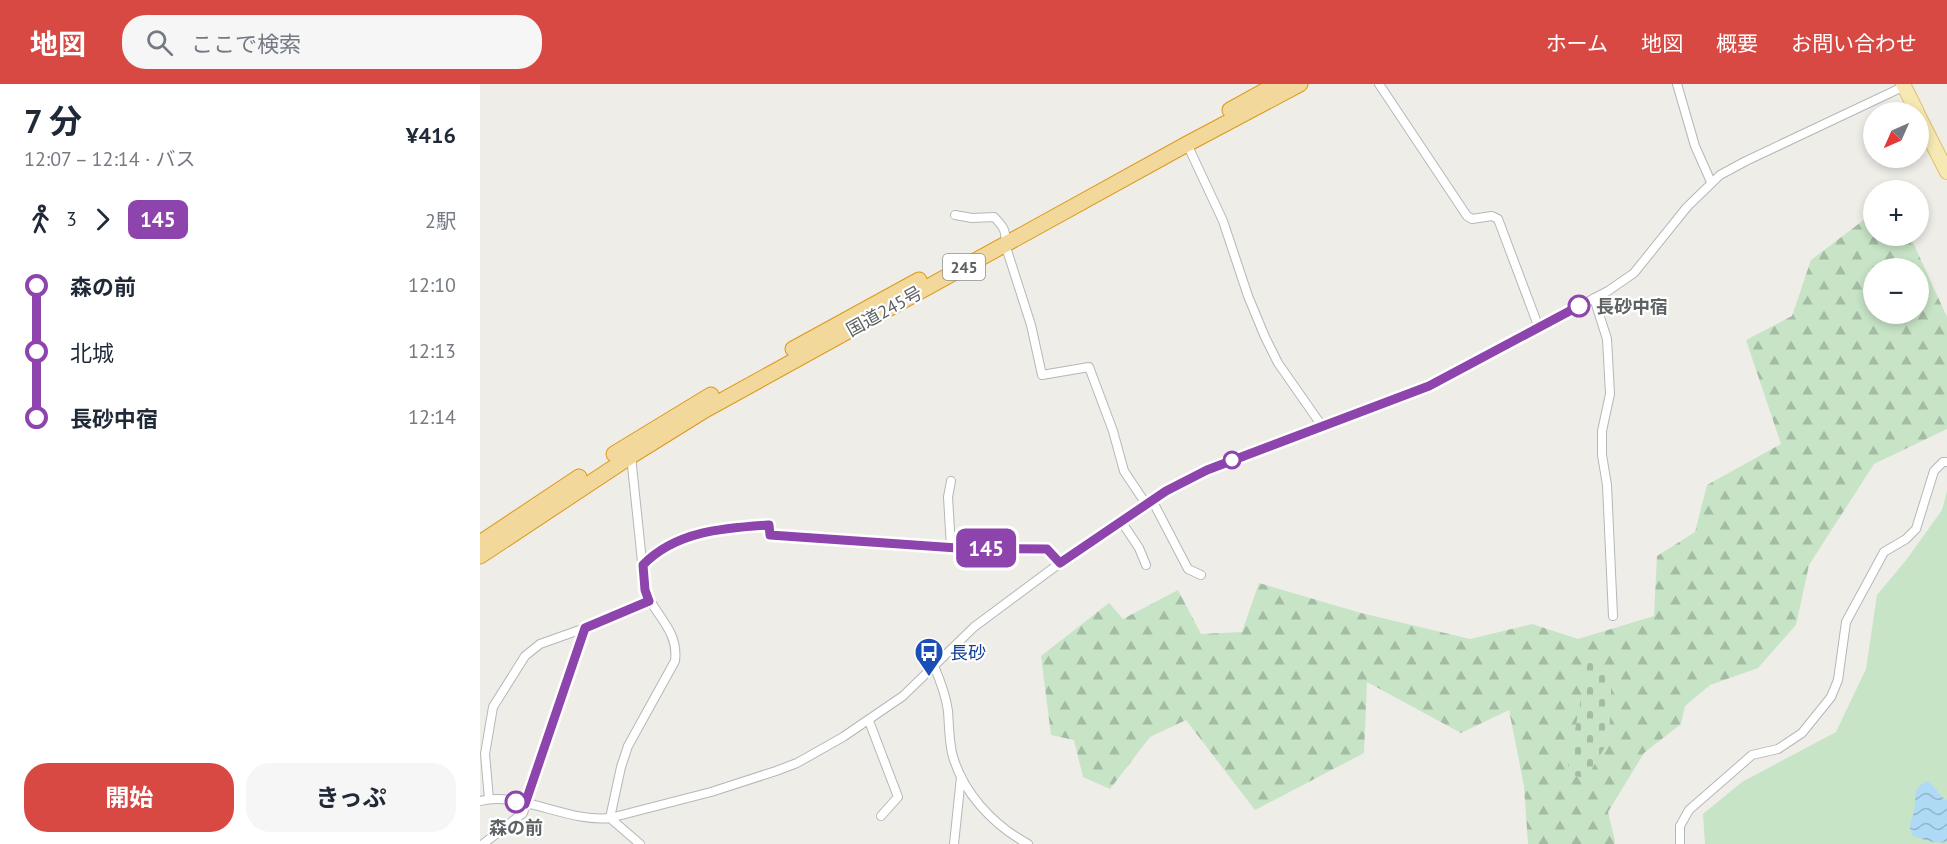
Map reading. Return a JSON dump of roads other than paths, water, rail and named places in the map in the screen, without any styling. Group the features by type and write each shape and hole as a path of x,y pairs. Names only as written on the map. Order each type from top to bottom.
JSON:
{"highway":[{"name":"国道245号","path":"480,543 628,451 705,410 1277,84"},
{"name":"国道245号","path":"1006,239 1300,84"},
{"name":"国道245号","path":"480,556 628,451"}],"main road":[{"path":"1905,85 1913,102"},
{"path":"1929,136 1947,172"}],"street":[{"path":"1378,84 1467,216 1472,219 1492,216 1498,219 1539,328"},
{"path":"1677,84 1695,146 1711,182"},
{"path":"649,601 540,644 525,656 493,707 485,754 484,800 510,800 588,818 610,818 711,792 797,763 869,721 903,696 974,627 1060,563 1149,502 1207,470 1429,386 1608,291 1634,273 1687,207 1711,182 1746,160 1905,85"},
{"path":"1186,144 1223,221 1248,296 1265,338 1278,363 1322,426"},
{"path":"955,215 972,218 994,217 1004,228 1031,325 1042,375 1089,367 1113,430 1124,471 1149,502 1188,569 1201,575"},
{"path":"1594,298 1607,339 1611,394 1602,431 1602,455 1607,485 1613,616"},
{"path":"610,818 628,746 675,661 677,647 668,628 649,601 645,590 628,451"},
{"path":"1680,844 1680,826 1689,810 1752,755 1778,749 1802,733 1831,697 1838,680 1846,622 1884,552 1906,539 1917,529 1934,471 1943,462 1947,462"},
{"path":"951,481 948,497 951,547"},
{"path":"1121,521 1139,548 1146,565"},
{"path":"643,565 680,539 712,530 769,525 770,535 951,547 1047,549 1060,563"},
{"path":"483,844 520,817 585,628"},
{"path":"934,666 947,707 952,752 961,776 990,817 1009,834 1028,844"},
{"path":"869,721 898,797 881,816"},
{"path":"954,844 961,776"},
{"path":"610,818 640,844"}],"water":[{"path":"1926,781 1947,800 1947,842 1933,842 1912,835 1910,825 1916,791"}],"place":[{"name":"長砂中宿","path":"1579,306"},
{"name":"長砂","path":"929,678"},
{"name":"森の前","path":"516,802"}]}
